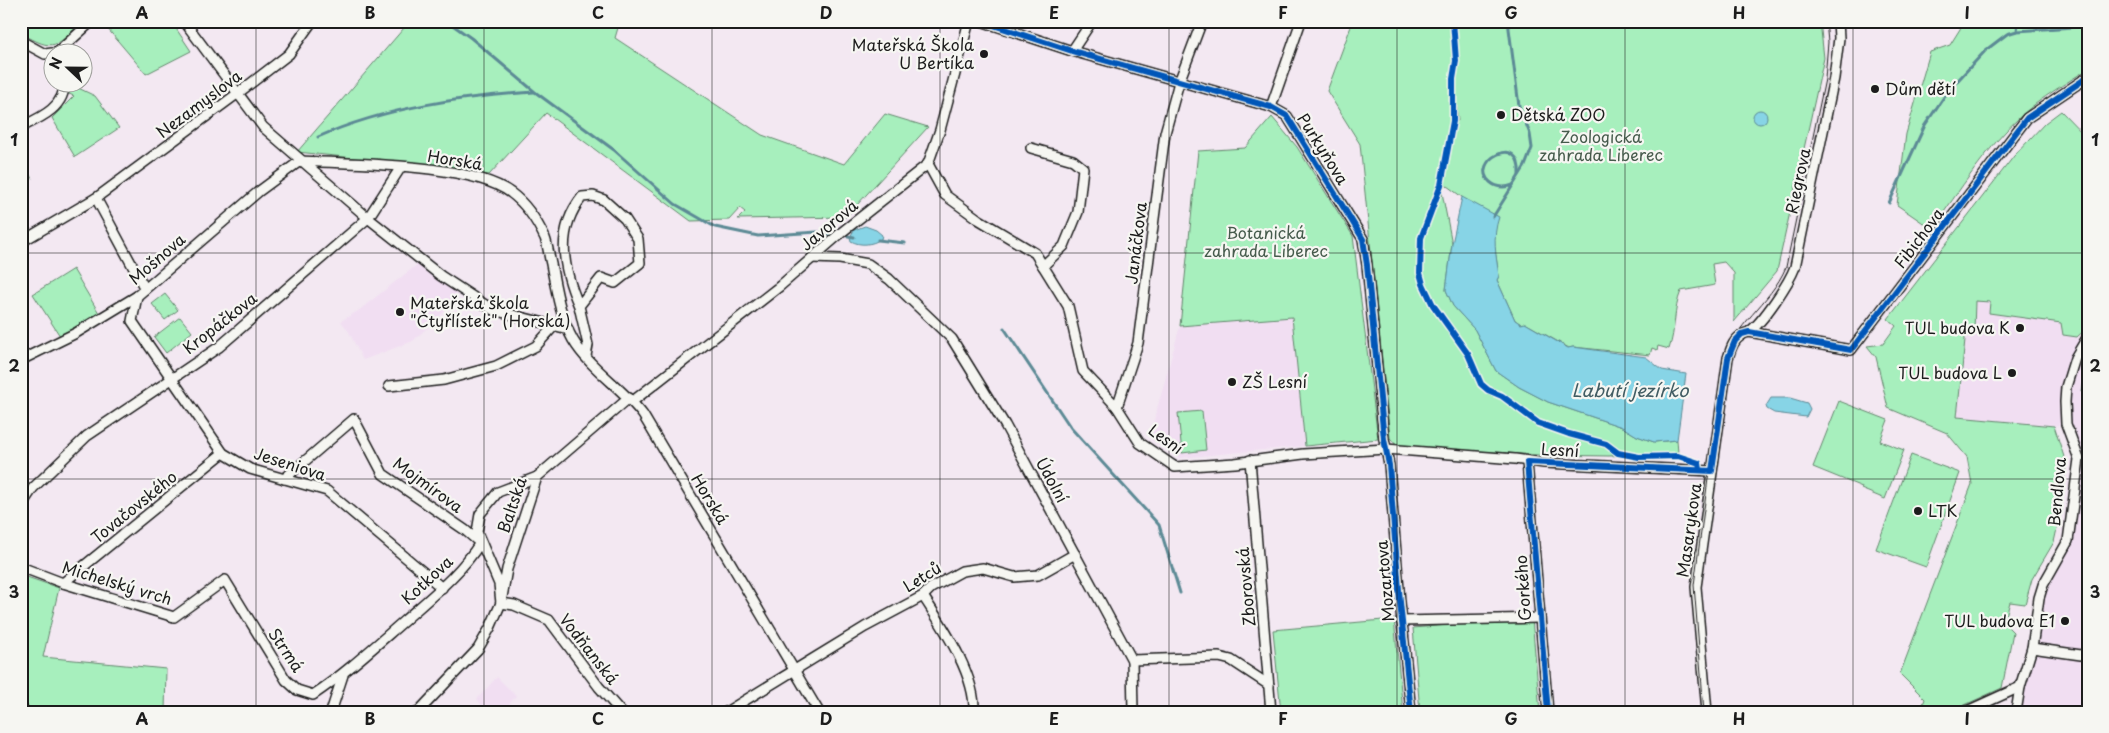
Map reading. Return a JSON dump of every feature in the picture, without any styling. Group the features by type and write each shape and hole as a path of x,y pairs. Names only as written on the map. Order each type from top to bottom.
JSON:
{"street":[{"path":"70,42 92,21"},
{"path":"184,21 263,127 368,218 441,276 493,310 568,329"},
{"path":"928,164 940,130 969,21"},
{"name":"Purkyňova","path":"981,21 1072,51 1271,107 1287,116 1363,239 1368,265 1386,449"},
{"path":"1072,51 1092,21"},
{"name":"Janáčkova","path":"1117,407 1138,343 1165,134 1179,82 1202,21"},
{"path":"1271,107 1301,21"},
{"name":"Riegrova","path":"1749,332 1785,287 1795,267 1834,78 1838,45 1838,21"},
{"name":"Nezamyslova","path":"21,242 96,198 237,94 289,54 311,23"},
{"path":"21,41 42,53"},
{"name":"Fibichova","path":"1749,332 1851,350 2027,118 2088,77"},
{"path":"21,127 42,117 58,104 64,92"},
{"path":"1031,148 1073,160 1083,168 1078,212 1064,246 1043,266"},
{"name":"Horská","path":"300,161 401,167 466,174 487,180 510,192 523,203 545,240 558,299 568,329 575,342 586,356 631,399 643,414 818,712"},
{"name":"Mošnova","path":"21,360 76,333 137,296 258,192 300,161"},
{"name":"Javorová","path":"631,399 760,303 812,258 928,164"},
{"name":"Lesní","path":"928,164 944,195 1035,253 1068,306 1084,371 1117,407 1140,443 1175,467 1303,454 1386,449 1515,459 1527,462 1712,471"},
{"name":"Kropáčkova","path":"21,506 32,488 87,436 218,348 368,218 401,167"},
{"path":"579,306 601,278 615,283 640,264 638,239 625,219 604,200 593,196 582,197 577,203 564,236 570,285 579,306 588,345 586,356"},
{"path":"96,198 145,289"},
{"name":"Údolní","path":"812,258 840,259 868,264 889,279 952,339 1005,425 1132,660"},
{"name":"Jeseniova","path":"137,296 132,321 223,453 250,469 327,491 442,588"},
{"path":"389,386 444,380 496,366 536,346 554,326"},
{"name":"Masarykova","path":"1707,712 1696,587 1728,358 1735,341 1742,334 1749,332"},
{"name":"Bendlova","path":"2016,712 2020,687 2032,648 2039,598 2068,541 2078,459 2066,424 2066,384 2075,358 2088,336"},
{"name":"Baltská","path":"418,712 478,649 501,603 507,569 537,477 631,399"},
{"name":"Mojmírova","path":"284,479 354,419 382,474 465,530 480,543"},
{"name":"Mozartova","path":"1386,449 1411,712"},
{"name":"Tovačovského","path":"63,583 223,453"},
{"name":"Zborovská","path":"1250,460 1271,712"},
{"name":"Gorkého","path":"1527,462 1548,712"},
{"path":"480,543 477,532 480,514 498,492 537,477"},
{"name":"Baltská","path":"480,543 499,584 501,603"},
{"name":"Kotkova","path":"343,675 442,588 469,560 480,543"},
{"name":"Letců","path":"726,712 962,571 983,568 1014,577 1038,575 1075,554"},
{"name":"Michelský vrch","path":"21,567 63,583 174,617 225,580"},
{"name":"Strmá","path":"225,580 286,680 297,690 313,695 343,675"},
{"path":"923,596 970,680 974,712"},
{"name":"Vodňanská","path":"501,603 514,605 549,620 598,687 621,712"},
{"path":"1401,621 1539,618"},
{"path":"2032,648 2088,656"},
{"path":"1133,712 1132,660 1219,657 1231,660 1269,685"},
{"path":"331,712 343,675"},
{"path":"1965,712 2020,687"},
{"path":"21,707 25,712"}],"shaded area":[{"name":"Mateřská škola \"Čtyřlístek\" (Horská)","path":"418,264 458,290 443,313 413,341 363,360 349,332 341,321 358,311"},
{"path":"1975,301 1990,302 1989,313 2061,323 2063,335 2077,337 2088,343 2088,367 2084,374 2082,392 2088,389 2088,712 2019,712 2044,597 2072,542 2083,461 2063,424 2054,426 1957,417 1966,330 1974,331"},
{"name":"ZŠ Lesní","path":"1292,317 1305,446 1179,458 1149,438 1180,326"},
{"path":"497,677 516,696 510,703 513,712 482,712 484,708 477,699"}],"green space":[{"path":"21,21 82,21 66,37 58,42 42,43 21,33"},
{"path":"101,21 171,21 191,51 146,74"},
{"path":"410,21 620,21 615,38 762,135 844,164 885,114 928,127 846,217 738,219 745,212 740,208 729,220 691,221 546,113 489,175 430,166 297,152"},
{"path":"1353,21 1451,21 1454,53 1451,120 1440,182 1452,244 1446,290 1453,306 1475,330 1496,371 1519,387 1548,402 1622,427 1637,436 1654,442 1677,440 1678,453 1609,456 1538,455 1397,446 1390,438 1360,144 1327,91"},
{"name":"Zoologická zahrada Liberec","path":"1456,21 1820,21 1824,58 1777,271 1734,322 1734,273 1724,262 1712,264 1715,285 1681,291 1678,298 1673,335 1669,349 1658,346 1657,350 1652,348 1650,355 1569,348 1525,323 1521,324 1515,320 1497,280 1499,276 1494,244 1495,230 1462,197 1443,183 1455,121 1458,121 1455,86 1459,61"},
{"path":"1965,21 2088,21 2088,69 2038,102 2009,128 1974,170 1932,229 1897,205 1906,134 1930,52 1950,45"},
{"path":"70,92 87,92 95,96 119,128 75,157 52,118 74,96 69,94"},
{"path":"2061,111 2088,139 2088,213 2084,229 2088,230 2088,327 2077,337 2063,335 2061,323 1989,313 1990,302 1975,301 1974,331 1966,330 1957,417 2054,426 2066,463 2059,520 2054,542 2032,579 2025,604 2010,602 2004,623 2013,632 2002,688 1956,709 1955,712 1920,712 1925,699 1900,674 1972,484 1967,457 1947,433 1888,408 1876,357 1867,346 1883,344 1896,326 1888,319 2014,156 2045,123"},
{"name":"Botanická zahrada Liberec","path":"1272,117 1297,147 1353,236 1378,439 1305,446 1292,317 1180,326 1198,151 1245,148"},
{"path":"21,159 32,179 21,183"},
{"path":"73,269 99,313 60,336 33,294"},
{"path":"165,294 178,310 165,320 152,304"},
{"path":"180,317 192,332 166,353 154,337"},
{"path":"2088,367 2088,389 2081,392 2084,374"},
{"name":"LTK","path":"1839,401 1888,420 1880,441 1904,450 1885,499 1861,489 1862,487 1813,467"},
{"path":"1202,411 1206,450 1182,453 1178,413"},
{"name":"LTK","path":"1911,455 1960,473 1926,567 1876,549"},
{"path":"21,575 59,588 43,657 166,669 165,712 31,712 21,704"},
{"path":"1532,618 1540,712 1420,712 1413,628"},
{"path":"1394,619 1403,712 1281,712 1273,630"}],"water":[{"path":"1757,110 1763,110 1767,117 1763,124 1757,124 1753,120 1753,114"},
{"name":"Labutí jezírko","path":"1462,197 1499,217 1495,239 1499,276 1497,280 1515,320 1521,324 1525,323 1568,348 1573,347 1646,357 1662,370 1686,374 1677,440 1654,442 1637,436 1622,427 1548,402 1519,387 1496,371 1475,330 1453,306 1446,290 1452,244"},
{"path":"865,226 876,230 882,235 881,239 874,243 866,244 858,244 851,241 850,237 854,230"},
{"path":"1771,398 1790,398 1807,403 1810,409 1806,417 1774,413 1767,409 1766,406"}],"waterway":[{"path":"447,21 471,38 535,92 614,150 675,204 715,227 758,236 817,232 830,234"},
{"path":"1493,217 1525,166 1532,148 1530,134 1519,106 1508,21"},
{"path":"1889,203 1925,125 1948,91 1986,50 2007,34 2017,31 2018,21"},
{"path":"2017,31 2088,26"},
{"path":"318,137 370,118 424,105 534,92"},
{"path":"1513,185 1501,187 1490,182 1485,174 1490,160 1497,154 1505,152 1513,154 1518,162 1519,175"},
{"path":"842,235 854,237"},
{"path":"878,240 905,243"},
{"path":"1004,328 1071,428 1159,525 1180,593"}],"tram line":[{"path":"1704,712 1694,585 1723,365 1735,337 1771,292 1786,267 1825,79 1828,42 1826,21"}],"cycle path":[{"path":"981,21 1072,51 1271,107 1287,116 1297,132 1363,239 1384,439 1389,465 1411,712"},
{"path":"1453,21 1456,61 1453,79 1453,121 1441,185 1421,238 1420,273 1433,305 1468,354 1481,384 1488,390 1502,396 1538,423 1606,444 1618,453 1639,457 1678,456 1699,463 1700,470"},
{"path":"1548,712 1527,462 1712,471 1728,358 1735,341 1742,334 1749,332 1851,350 2027,118 2088,77"}],"place":[{"name":"Mateřská Škola U Bertíka","path":"984,54"},
{"name":"Dům dětí","path":"1875,89"},
{"name":"Dětská ZOO","path":"1501,115"},
{"name":"Mateřská škola \"Čtyřlístek\" (Horská)","path":"400,312"},
{"name":"TUL budova K","path":"2020,328"},
{"name":"TUL budova L","path":"2012,373"},
{"name":"ZŠ Lesní","path":"1232,382"},
{"name":"LTK","path":"1918,511"},
{"name":"TUL budova E1","path":"2065,621"}]}
